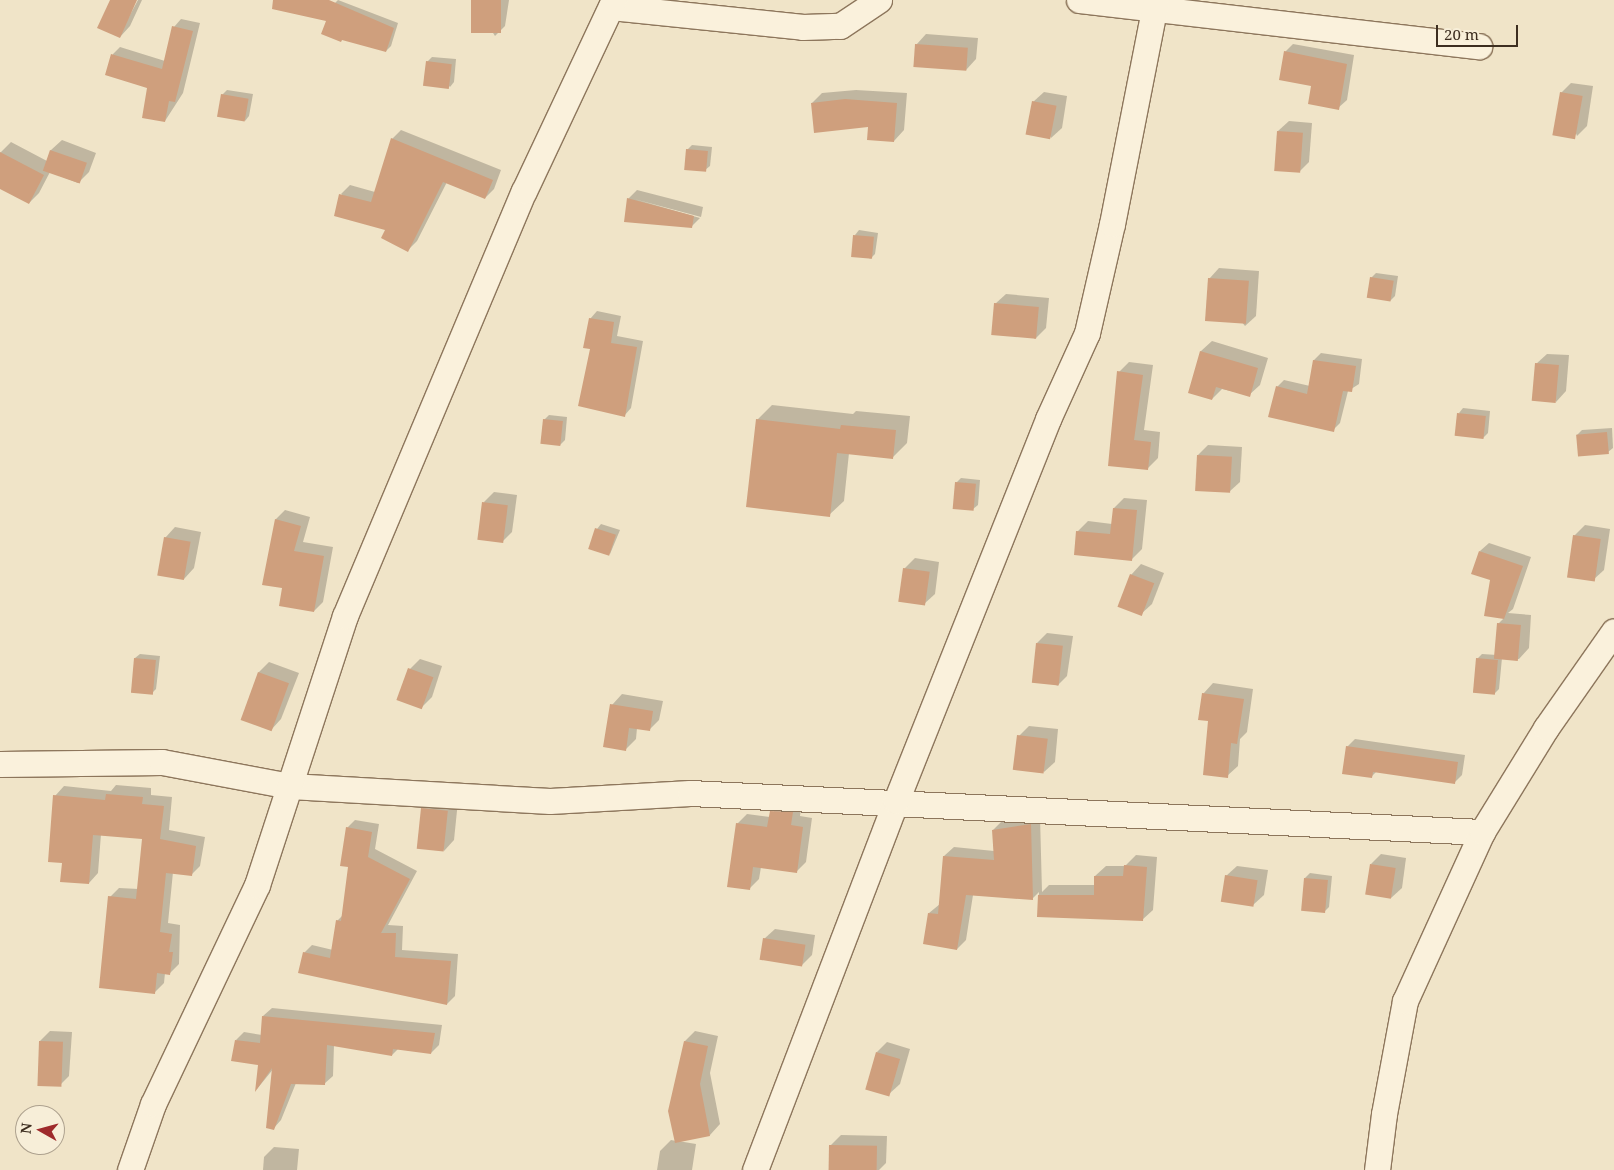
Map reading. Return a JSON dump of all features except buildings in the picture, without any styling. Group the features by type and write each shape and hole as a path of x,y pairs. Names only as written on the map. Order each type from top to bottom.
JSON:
{"street":[{"path":"130,1170 153,1104 257,884 345,616 524,191 612,3 803,27 840,26 879,0"},
{"path":"1079,0 1154,5 1479,46"},
{"path":"755,1170 896,802 1048,419 1087,333 1112,224 1154,5"},
{"path":"1377,1170 1384,1114 1405,1001 1482,832 1546,728 1614,631"},
{"path":"0,764 162,762 290,786 550,800 690,793 1482,832"}]}
